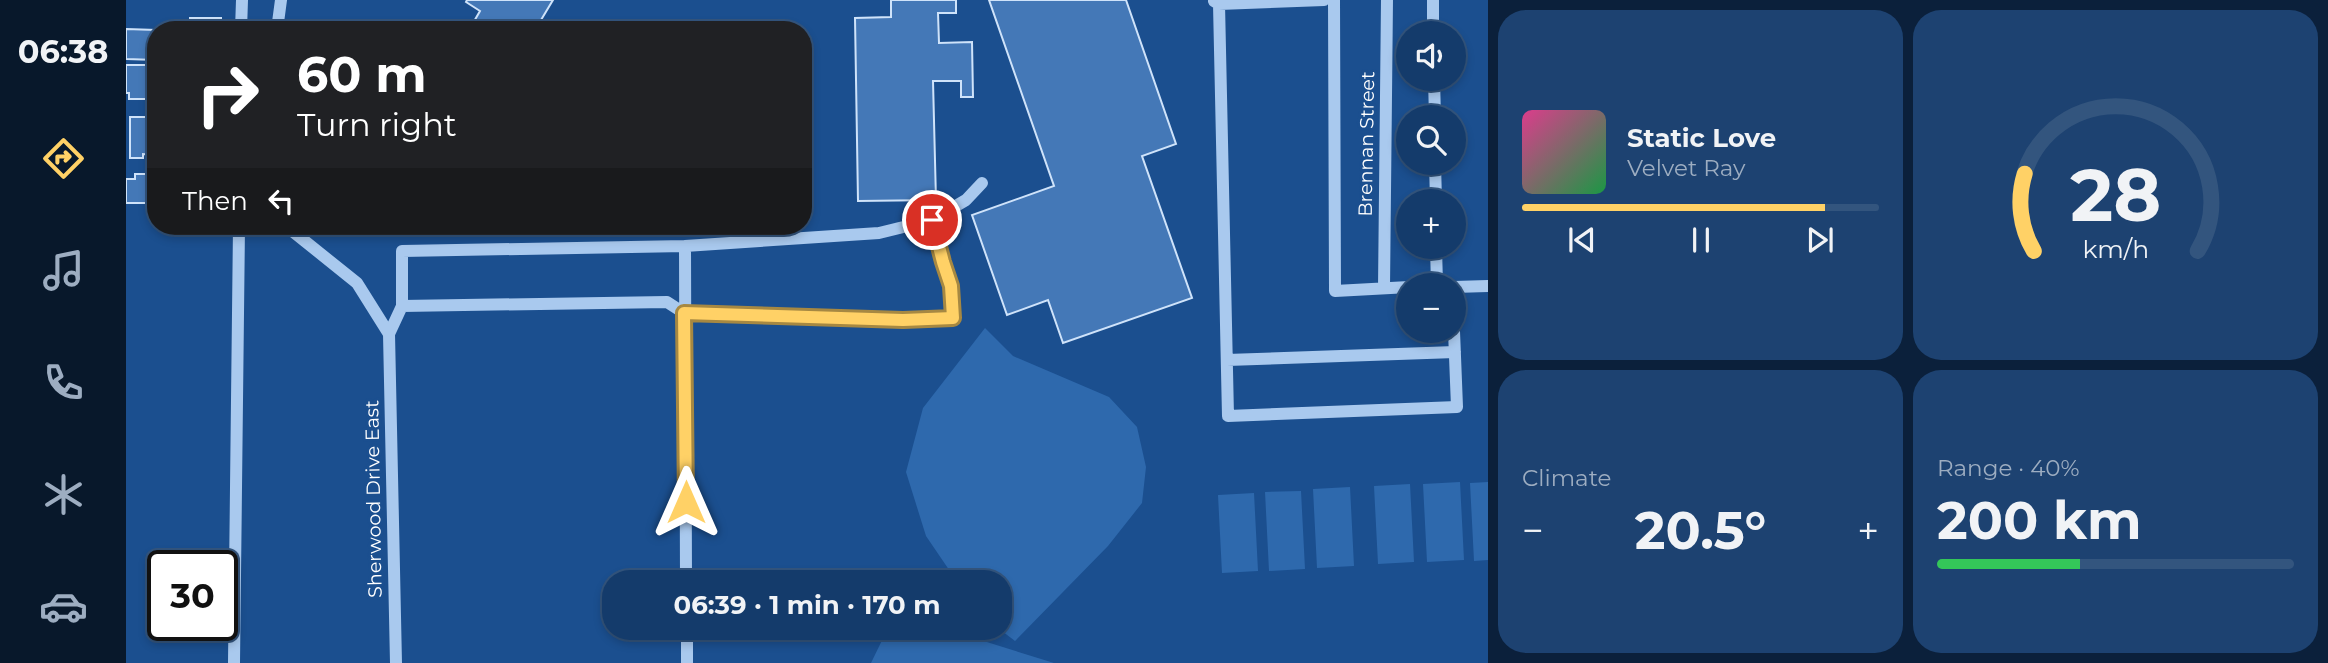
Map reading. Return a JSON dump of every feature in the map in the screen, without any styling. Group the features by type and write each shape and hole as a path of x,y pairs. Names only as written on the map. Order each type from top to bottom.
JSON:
{"street":[{"path":"241,21 242,0"},
{"path":"278,21 281,0"},
{"path":"1324,0 1216,2 1228,416 1457,407 1455,343"},
{"path":"1334,0 1335,291 1396,288"},
{"name":"Brennan Street","path":"1384,288 1387,0"},
{"path":"1433,0 1433,21"},
{"path":"389,334 402,306 402,251 685,246 879,233 932,220 965,200 982,183"},
{"path":"402,306 667,302 684,313 903,320 953,318 951,286 932,220"},
{"path":"234,663 239,235"},
{"path":"297,235 357,284 389,334"},
{"path":"685,246 686,570"},
{"path":"1466,287 1488,286"},
{"name":"Sherwood Drive East","path":"389,334 396,663"},
{"path":"1227,360 1455,352"},
{"path":"687,640 687,663"}],"shaded area":[{"path":"985,328 1013,356 1109,397 1137,427 1146,467 1142,503 1108,546 1015,641 1012,639 1012,570 949,570 926,536 906,472 923,408"},
{"path":"1460,482 1464,560 1427,562 1423,484"},
{"path":"1488,482 1488,560 1474,561 1470,483"},
{"path":"1410,484 1414,562 1378,564 1374,486"},
{"path":"1350,487 1354,566 1317,568 1313,489"},
{"path":"1301,491 1305,569 1269,571 1265,492"},
{"path":"1254,493 1258,571 1222,573 1218,495"},
{"path":"882,640 980,640 1054,663 871,663"}],"building":[{"path":"553,0 540,21 474,21 480,11 466,2"},
{"path":"891,0 956,0 956,13 938,13 939,43 972,42 973,97 961,97 961,81 933,81 936,200 858,201 855,18 891,17"},
{"path":"989,0 1126,0 1176,144 1142,156 1192,298 1063,343 1048,300 1007,315 972,215 1054,186"},
{"path":"190,18 221,18 221,21 190,21"},
{"path":"126,29 147,30 147,60 126,59"},
{"path":"126,65 147,65 147,99 129,99 129,93 126,93"},
{"path":"130,117 147,117 147,154 143,154 143,158 130,158"},
{"path":"135,174 147,174 147,203 126,203 126,179 135,179"}],"route":[{"path":"686,502 684,313 903,320 953,318 951,286 932,220"}]}
